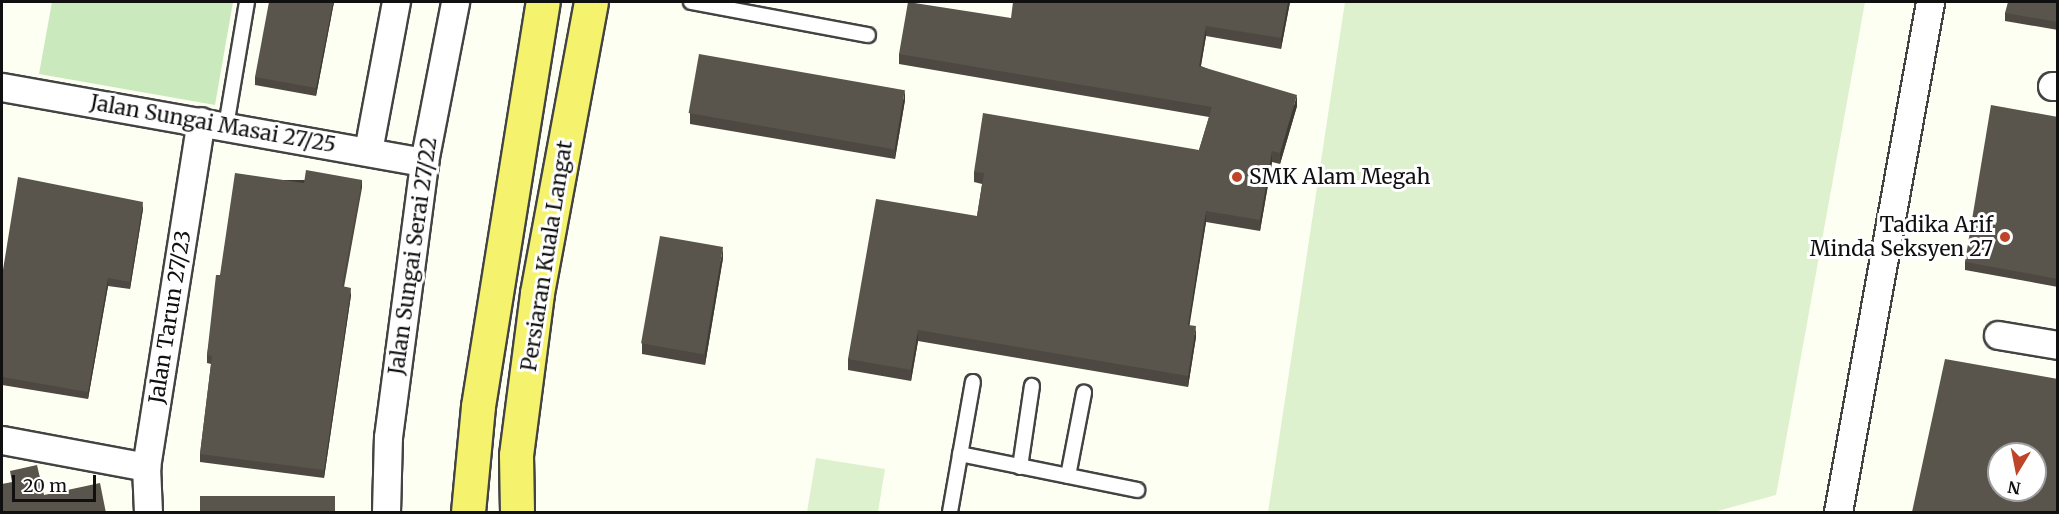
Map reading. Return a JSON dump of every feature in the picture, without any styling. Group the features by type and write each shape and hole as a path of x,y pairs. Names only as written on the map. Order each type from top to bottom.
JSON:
{"main road":[{"name":"Persiaran Kuala Langat","path":"468,513 478,406 543,2"},
{"name":"Persiaran Kuala Langat","path":"517,513 516,455 537,292 591,2"}],"street":[{"path":"368,151 396,2"},
{"name":"Jalan Sungai Serai 27/22","path":"386,513 388,437 424,162 455,2"},
{"path":"1838,513 1930,2"},
{"name":"Jalan Sungai Masai 27/25","path":"2,87 424,162"},
{"name":"Jalan Tarun 27/23","path":"148,513 146,467 213,124"},
{"path":"1998,335 2058,345"},
{"path":"2,440 146,467"}],"lane":[{"path":"213,124 248,2"},
{"path":"691,2 868,35"},
{"path":"951,512 973,382"},
{"path":"1020,467 1032,386"},
{"path":"1068,476 1084,393"},
{"path":"960,454 1137,490"}],"green space":[{"path":"52,2 233,2 215,105 39,74"},
{"path":"1345,2 1865,2 1776,495 1714,512 1268,512"},
{"path":"816,458 885,469 878,512 807,512"}],"building":[{"path":"269,2 333,2 316,88 255,77"},
{"path":"908,2 1011,18 1013,2 1288,2 1281,38 1206,26 1199,66 1297,95 1280,153 1272,151 1260,220 1206,211 1188,325 1196,326 1188,376 918,330 911,370 848,359 876,199 977,216 984,173 974,172 983,113 1199,150 1212,107 899,54"},
{"path":"2008,2 2058,2 2058,22 2005,13"},
{"path":"699,54 905,90 894,149 689,113"},
{"path":"1991,105 2058,117 2058,279 1965,262"},
{"path":"306,170 362,180 342,286 351,288 324,470 200,454 212,356 207,355 216,275 220,275 235,173 304,183"},
{"path":"18,177 143,202 130,282 108,278 88,392 2,377 2,276"},
{"path":"660,236 723,247 704,354 641,343"},
{"path":"1945,359 2058,379 2058,513 1912,512"},
{"path":"37,465 44,495 100,483 106,513 2,513 2,484 12,482 10,471"},
{"path":"200,496 335,496 335,512 200,512"}],"place":[{"name":"SMK Alam Megah","path":"1237,177"},
{"name":"Tadika Arif Minda Seksyen 27","path":"2005,237"}]}
